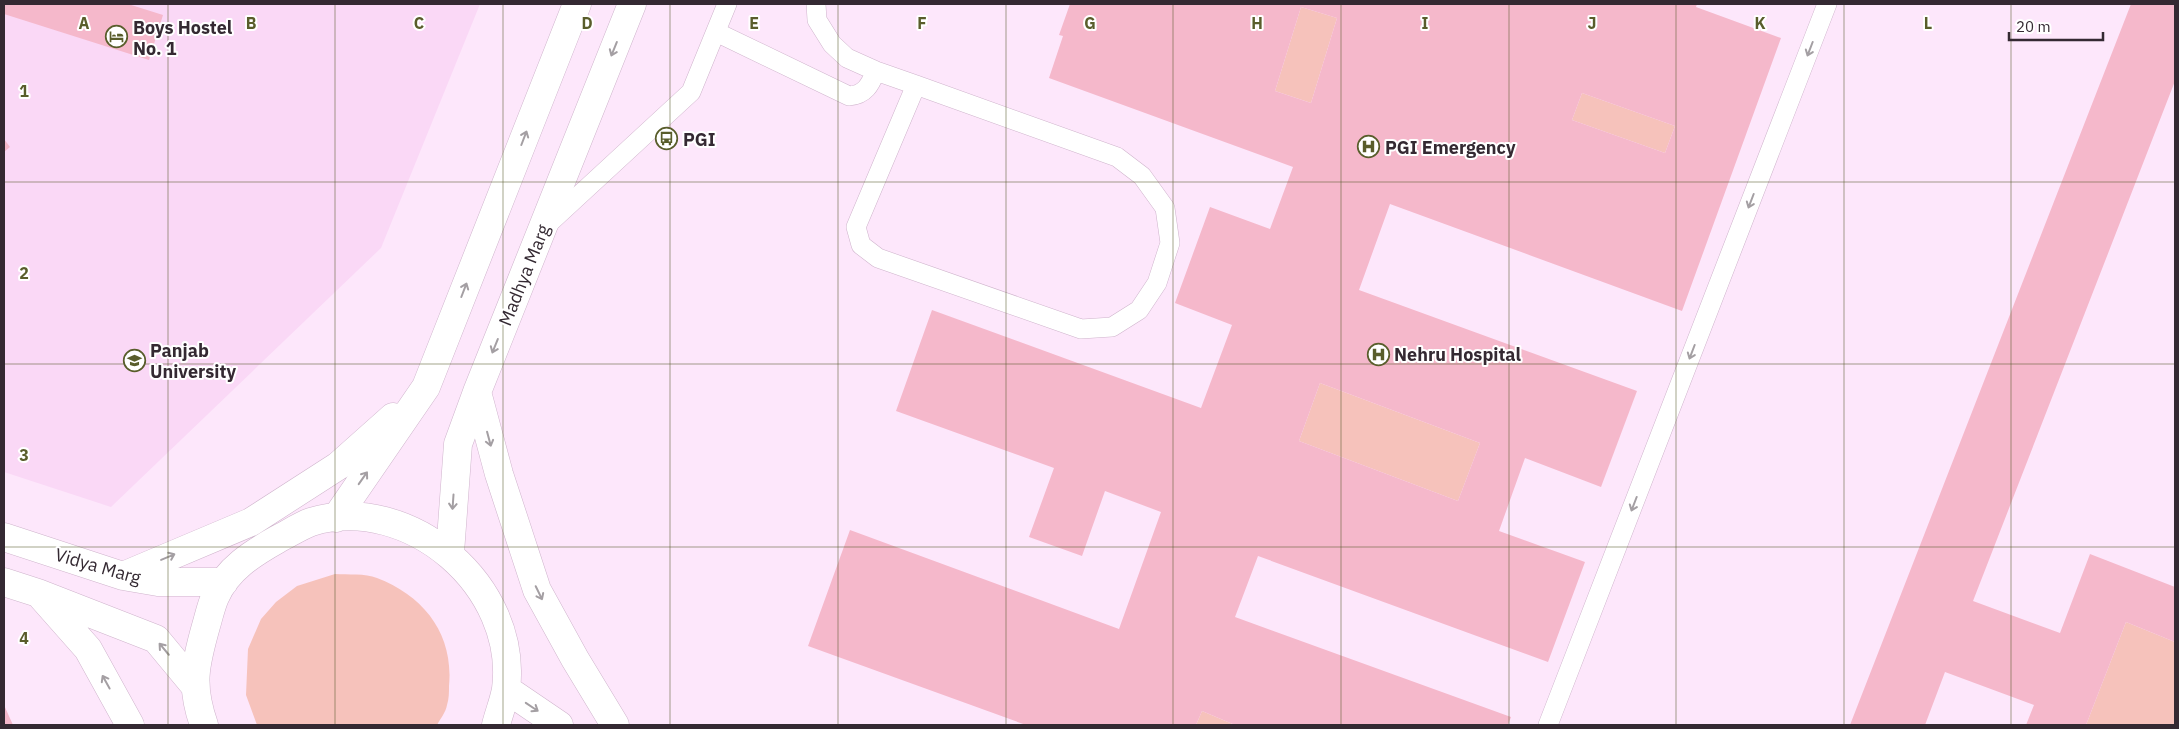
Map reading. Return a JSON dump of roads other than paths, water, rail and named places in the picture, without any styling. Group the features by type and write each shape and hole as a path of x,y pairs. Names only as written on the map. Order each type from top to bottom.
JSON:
{"main road":[{"path":"336,518 426,387 577,4"},
{"name":"Madhya Marg","path":"450,553 458,444 632,4"},
{"path":"123,576 251,522 338,466 426,387"},
{"path":"477,392 498,474 537,590 575,659 615,725"},
{"path":"204,725 195,686 195,664 215,596 224,582 250,554 311,522 336,518 373,519 416,532 450,553 467,570 486,596 497,622 506,663 506,689 496,725"},
{"name":"Vidya Marg","path":"4,537 123,576 158,582 224,582"},
{"path":"4,582 38,593 156,640 195,686"},
{"path":"38,593 88,649 130,725"},
{"path":"506,689 559,725"}],"lane":[{"path":"543,228 691,92 727,4"},
{"path":"816,4 817,20 832,44 847,58 876,71 916,85 1117,157 1142,176 1165,208 1170,243 1157,283 1139,310 1112,327 1081,329 878,258 861,245 856,227 916,85"},
{"path":"1548,725 1827,4"},
{"path":"716,32 849,96 859,96 868,87 876,71"}],"place":[{"name":"Boys Hostel No. 1","path":"117,37"},
{"name":"PGI","path":"667,139"},
{"name":"PGI Emergency","path":"1369,147"},
{"name":"Nehru Hospital","path":"1378,354"},
{"name":"Panjab University","path":"134,360"}]}
